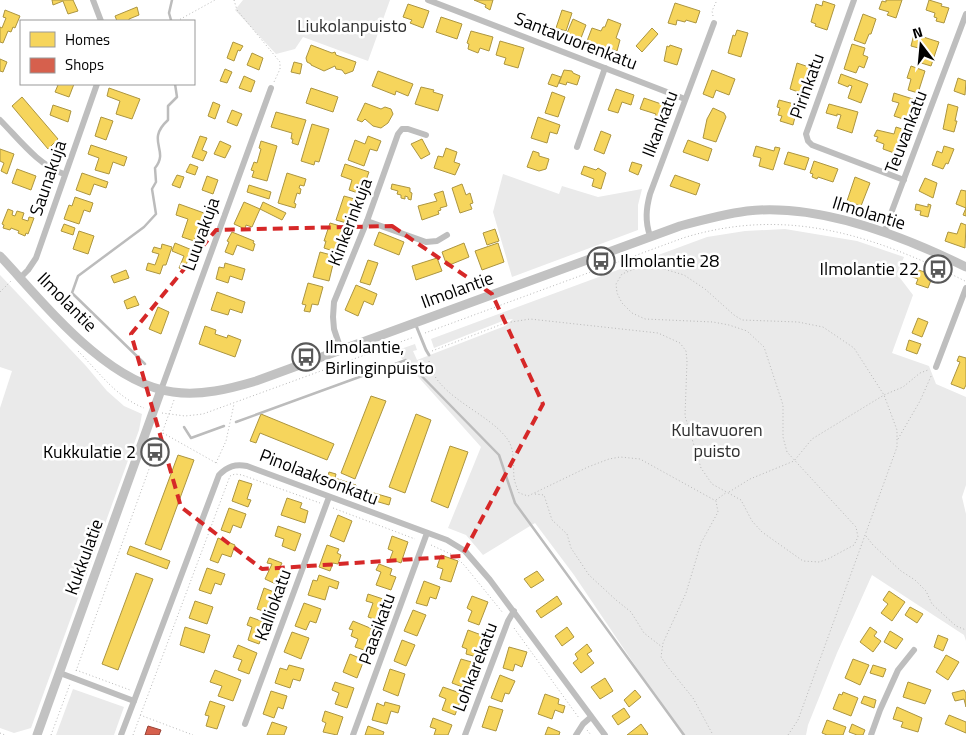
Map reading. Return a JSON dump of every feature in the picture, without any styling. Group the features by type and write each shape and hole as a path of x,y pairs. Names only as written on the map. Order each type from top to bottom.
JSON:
{"street":[{"path":"93,0 101,20"},
{"name":"Santavuorenkatu","path":"428,0 686,99"},
{"name":"Pirinkatu","path":"854,0 806,134 808,141 812,145 904,180"},
{"name":"Teuvankatu","path":"884,232 966,14"},
{"name":"Ilkankatu","path":"650,236 646,223 646,210 650,194 714,23"},
{"path":"577,147 604,68"},
{"name":"Saunakuja","path":"16,279 28,270 36,258 97,85"},
{"name":"Luuvakuja","path":"161,390 271,88"},
{"path":"0,120 42,162 52,170 64,174"},
{"name":"Kinkerinkuja","path":"341,350 334,329 334,302 367,221 398,134 402,129 408,129 426,135"},
{"name":"Ilmolantie","path":"0,256 16,279 101,358 129,378 144,385 175,393 200,393 227,389 256,381 650,236 714,216 748,211 783,211 815,214 850,221 884,232 966,267"},
{"path":"367,221 426,242 437,241 447,235"},
{"path":"936,367 966,288"},
{"name":"Kukkulatie","path":"37,735 161,390"},
{"name":"Pinolaaksonkatu","path":"224,470 238,464 247,466 447,540 465,551 490,580 605,735"},
{"path":"121,735 220,475 224,470"},
{"name":"Kalliokatu","path":"245,724 329,497"},
{"name":"Paasikatu","path":"353,735 427,534"},
{"name":"Lohkarekatu","path":"465,735 508,621 514,612"},
{"path":"871,735 898,670 914,650"},
{"path":"60,673 134,701"},
{"path":"576,735 583,724 591,717"}],"lane":[{"path":"414,323 429,355"}],"path":[{"path":"179,20 215,0"},
{"path":"234,0 237,10 280,62 280,69 271,88"},
{"path":"714,23 712,11 716,0"},
{"path":"51,735 170,414 185,416 203,414 234,404 705,232 760,224 794,224 834,230 908,255 966,282"},
{"path":"626,272 631,258"},
{"path":"716,500 640,459 620,457 588,467 534,494 528,496 519,493 514,480 510,442 501,430 446,390 430,368 429,355 432,351 505,323 530,319 658,333 680,343 686,351 687,361 685,416 701,468 712,484 741,500 752,521 762,532 803,560 818,562 828,559 854,545 858,537 856,527 787,452 783,437 782,405 764,347 747,331 729,325 713,322 645,319 632,313 622,303 617,293 616,284 622,274 637,268 653,267 684,275 705,289 742,320 798,322 823,327 854,348 884,396 897,430 898,447 798,720 788,735"},
{"path":"0,292 16,279"},
{"path":"716,500 750,479 794,460 812,439 884,396 903,387 920,373 936,367"},
{"path":"897,441 920,401 936,367"},
{"path":"216,463 226,441 234,404"},
{"path":"162,433 216,463 224,470"},
{"path":"132,735 230,476 235,474 326,505 455,556 481,585 592,735"},
{"path":"534,494 544,495 552,520 566,534 571,548 589,575 608,594 631,612 644,633 662,647"},
{"path":"713,735 693,698 666,666 661,657 662,647 686,592 701,543 718,512 716,500"},
{"path":"866,535 873,545 926,591 932,604 956,626 966,630"},
{"path":"858,537 864,540"},
{"path":"76,670 148,695"},
{"path":"140,715 193,735"},
{"path":"0,733 5,735"}],"highlighted area":[{"path":"392,226 492,294 543,404 462,556 262,569 181,507 131,334 216,230"}],"green space":[{"name":"Liukolanpuisto","path":"243,0 390,0 368,61 303,37 295,49 276,54 235,10"},
{"path":"503,174 559,194 562,186 598,197 642,189 638,205 638,230 512,277 493,212"},
{"name":"Kultavuoren puisto","path":"785,229 857,241 904,257 897,274 913,295 892,353 929,366 936,384 966,397 966,485 962,497 966,514 966,641 964,635 872,575 837,653 808,725 806,735 682,735 574,575 535,523 483,555 466,535 448,528 481,447 395,351 415,344 417,350 413,351 417,360 505,326 513,319 505,320 434,348 431,339 707,237 745,231"},
{"path":"0,275 86,366 107,391 124,406 142,414 139,430 31,728 14,733 0,728 0,408 12,371 0,367"},
{"path":"73,689 124,707 114,735 56,735"}],"building: Homes":[{"path":"52,0 73,0 78,11 68,14 63,1 53,5"},
{"path":"474,0 493,0 490,10 485,7 486,5"},
{"path":"886,0 902,0 896,18 887,15 889,12 879,9 882,1 886,2"},
{"path":"929,0 949,8 944,23 936,21 935,13 926,10"},
{"path":"823,1 835,5 827,30 815,26 816,24 811,22 816,4 822,6"},
{"path":"675,3 700,11 696,23 677,20 676,25 668,23"},
{"path":"408,4 429,11 423,28 410,23 412,20 403,17"},
{"path":"137,7 139,15 129,20 117,20 115,16"},
{"path":"5,10 20,16 15,28 13,27 11,32 8,31 3,43 0,42 0,27 2,28 6,18 3,17"},
{"path":"562,10 572,13 566,31 556,28"},
{"path":"863,14 876,19 865,44 854,40"},
{"path":"441,17 462,24 457,39 436,32"},
{"path":"573,19 586,25 581,38 567,33"},
{"path":"608,19 621,24 616,38 620,40 617,51 587,41 592,28 601,31"},
{"path":"652,28 658,34 642,52 636,46"},
{"path":"737,30 748,33 741,57 728,53 733,35 735,36"},
{"path":"471,31 493,37 489,51 480,48 478,53 468,49 469,44 467,43"},
{"path":"914,34 939,42 931,66 918,62 922,49 911,46"},
{"path":"500,41 524,48 518,68 504,64 506,58 496,55"},
{"path":"233,42 243,46 240,51 238,50 234,61 227,58"},
{"path":"852,44 865,48 863,55 868,57 864,68 859,66 856,73 844,69"},
{"path":"311,45 332,53 335,52 336,55 356,62 353,71 345,74 342,70 336,69 335,66 324,71 311,65 307,62 306,58"},
{"path":"670,45 682,49 677,65 664,61 667,46 669,47"},
{"path":"252,53 263,58 259,70 247,65"},
{"path":"0,59 7,62 3,72 0,71"},
{"path":"294,62 302,64 300,74 291,72"},
{"path":"797,63 812,68 804,94 790,89"},
{"path":"911,66 925,71 918,93 908,90 911,79 907,78"},
{"path":"225,69 232,72 227,83 220,81"},
{"path":"564,70 572,71 580,76 577,85 567,82 566,85 559,83"},
{"path":"712,70 735,79 729,95 716,90 713,98 703,94"},
{"path":"378,71 413,84 408,96 396,91 395,95 372,86"},
{"path":"552,74 561,77 557,87 548,84"},
{"path":"841,74 868,84 861,103 848,98 852,86 849,85 848,87 838,83"},
{"path":"244,76 255,81 251,92 239,88"},
{"path":"958,78 966,81 965,95 954,91"},
{"path":"58,85 74,85 69,97 55,92"},
{"path":"421,87 434,90 433,92 443,95 438,111 415,104"},
{"path":"109,88 140,99 132,119 116,114 120,101 107,96"},
{"path":"311,88 338,97 333,112 306,103"},
{"path":"616,89 634,95 631,105 622,102 618,113 608,110"},
{"path":"552,92 565,97 558,117 545,113"},
{"path":"894,93 916,100 909,121 894,116 899,103 892,101"},
{"path":"22,97 58,139 48,149 12,106"},
{"path":"644,98 667,106 662,121 654,118 656,114 640,109"},
{"path":"779,100 798,105 793,125 780,121 782,116 778,115 780,108 777,107"},
{"path":"213,102 220,105 215,119 208,116"},
{"path":"365,103 381,109 385,107 391,109 393,114 388,123 381,128 373,126 365,119 362,122 357,120"},
{"path":"829,104 858,112 852,133 837,128 841,115 837,114 837,116 826,113"},
{"path":"948,104 958,107 954,132 943,129"},
{"path":"53,105 71,111 68,122 50,115"},
{"path":"713,108 724,113 726,117 716,142 703,138 707,119"},
{"path":"232,110 242,114 237,126 227,122"},
{"path":"276,112 306,120 298,145 292,143 292,133 271,127"},
{"path":"101,117 113,121 106,140 95,136"},
{"path":"538,117 560,125 557,134 550,132 547,143 531,138"},
{"path":"312,124 329,129 319,162 315,161 314,165 301,161"},
{"path":"896,127 905,130 897,154 883,149 884,144 876,141 878,137 874,136 877,130 894,134"},
{"path":"601,131 611,135 604,154 594,150"},
{"path":"200,136 207,138 202,150 207,152 203,161 192,157"},
{"path":"368,136 381,141 377,151 370,149 364,166 348,160 355,140 365,144"},
{"path":"422,139 430,154 421,159 411,144"},
{"path":"688,140 712,149 708,161 683,152"},
{"path":"220,141 231,146 225,158 214,154"},
{"path":"261,141 277,146 267,181 252,177 254,171 251,170 254,162 257,163"},
{"path":"91,145 127,157 124,166 113,162 109,174 95,170 99,158 88,154"},
{"path":"756,146 774,151 775,147 780,148 773,170 759,166 761,158 753,156"},
{"path":"944,146 954,149 948,164 946,163 943,169 932,165 937,151 942,153"},
{"path":"446,148 457,152 454,162 460,164 455,175 434,168 438,156 443,157"},
{"path":"0,149 14,154 7,174 1,171 4,163 0,161"},
{"path":"533,151 539,153 539,156 549,159 546,169 539,171 527,167"},
{"path":"788,152 809,158 805,170 784,164"},
{"path":"814,161 838,169 833,182 812,177 813,174 810,173"},
{"path":"632,162 642,165 638,175 629,171"},
{"path":"190,164 198,167 195,175 186,172"},
{"path":"345,164 369,172 361,194 349,190 352,180 341,176"},
{"path":"584,166 596,170 598,168 606,173 601,189 592,186 594,179 581,174"},
{"path":"17,169 36,176 31,190 12,183"},
{"path":"82,173 108,182 106,188 94,184 90,195 76,190"},
{"path":"287,173 306,179 304,186 300,185 300,194 297,193 294,203 296,204 295,208 278,203"},
{"path":"177,175 184,177 180,188 172,185"},
{"path":"675,175 700,184 696,195 670,186"},
{"path":"207,176 218,180 213,194 202,190"},
{"path":"855,177 870,183 861,206 847,201"},
{"path":"925,178 937,183 933,198 919,191"},
{"path":"392,184 410,188 412,193 411,200 405,196 405,199 401,198 401,195 397,194 398,191 391,189"},
{"path":"462,184 466,195 470,193 473,203 470,204 472,209 460,213 452,188"},
{"path":"249,185 271,192 269,199 247,192"},
{"path":"961,190 966,191 966,208 956,204"},
{"path":"443,191 447,206 440,208 439,214 422,220 418,206 437,201 434,194"},
{"path":"344,196 358,200 350,224 336,220"},
{"path":"75,197 93,203 90,212 84,210 79,224 64,219 69,205 72,206"},
{"path":"244,202 260,209 252,227 246,225 245,229 234,224"},
{"path":"263,202 286,213 282,220 260,209"},
{"path":"179,204 204,213 194,241 182,237 188,219 176,215"},
{"path":"916,204 928,207 928,204 931,205 928,217 920,215 921,211 915,210"},
{"path":"8,209 13,211 12,215 15,216 17,211 24,213 22,219 28,221 29,217 34,218 28,234 26,233 25,236 11,228 10,230 3,228 4,225 2,224"},
{"path":"330,223 347,228 339,253 324,248 326,241 324,241"},
{"path":"961,223 966,225 965,248 945,241 948,232 957,234"},
{"path":"64,224 75,228 73,235 61,231"},
{"path":"495,229 499,241 487,245 483,233"},
{"path":"79,231 94,236 88,254 73,249"},
{"path":"232,232 254,241 253,251 237,245 233,255 225,252 229,242 227,241"},
{"path":"379,232 404,242 399,255 374,245"},
{"path":"175,243 192,250 184,270 179,268 184,256 172,251"},
{"path":"464,243 469,257 447,266 442,252"},
{"path":"498,243 504,262 482,270 475,251"},
{"path":"162,244 172,247 166,265 163,265 160,274 146,270 148,263 155,265 159,254 152,252 154,247 161,249"},
{"path":"320,252 335,256 329,281 313,277"},
{"path":"437,258 442,271 416,280 412,266"},
{"path":"368,260 378,263 370,285 360,282"},
{"path":"225,263 245,269 242,280 230,276 228,283 216,279 219,267 224,268"},
{"path":"913,268 933,275 928,288 916,284 918,279 910,276"},
{"path":"126,270 129,278 114,283 111,276"},
{"path":"308,283 323,287 318,305 312,304 310,312 304,311 306,305 302,304"},
{"path":"356,285 377,294 373,305 364,301 358,316 345,310"},
{"path":"217,292 245,302 242,313 230,309 228,315 211,310"},
{"path":"135,296 139,305 127,309 124,301"},
{"path":"158,307 169,312 161,334 149,329"},
{"path":"918,318 928,322 922,337 912,333"},
{"path":"205,326 216,330 215,334 227,338 228,335 241,340 235,357 199,344"},
{"path":"909,340 921,344 917,354 906,350"},
{"path":"959,356 966,358 966,385 964,389 951,384 960,362 957,361"},
{"path":"371,396 386,401 355,479 341,473"},
{"path":"261,414 334,444 327,460 260,433 256,443 250,441"},
{"path":"416,414 431,420 405,493 389,487"},
{"path":"450,446 468,452 448,508 431,501"},
{"path":"178,455 194,460 161,550 145,544"},
{"path":"329,472 336,474 335,478 356,485 354,493 326,484"},
{"path":"239,480 252,484 247,499 251,500 248,507 232,501"},
{"path":"367,491 391,498 389,505 365,498"},
{"path":"287,498 302,503 300,508 308,511 305,523 281,515"},
{"path":"229,508 246,514 241,528 233,525 230,533 221,530"},
{"path":"338,515 352,521 344,542 330,536"},
{"path":"278,526 301,534 295,551 282,546 284,539 275,536"},
{"path":"392,536 408,542 401,563 390,559 393,551 388,549"},
{"path":"218,538 235,545 231,557 222,554 218,563 210,560"},
{"path":"327,545 339,549 337,553 341,555 338,564 333,563 330,571 319,567"},
{"path":"130,546 170,561 167,569 127,554"},
{"path":"441,555 458,561 451,582 440,579 443,569 437,567"},
{"path":"269,558 282,563 280,567 287,570 280,586 265,579 272,564 267,563"},
{"path":"379,564 392,569 390,575 396,577 391,590 376,585 381,572 376,570"},
{"path":"207,568 225,574 221,585 215,583 211,594 199,590"},
{"path":"537,571 544,580 531,588 524,579"},
{"path":"136,573 153,579 118,670 102,664"},
{"path":"319,575 339,582 337,589 329,586 325,600 308,595 313,580 317,581"},
{"path":"424,581 440,587 436,599 430,597 427,606 416,603"},
{"path":"264,588 279,594 272,614 257,609"},
{"path":"889,591 905,602 892,621 881,613 888,604 883,600"},
{"path":"368,594 386,600 379,621 368,617 373,603 366,601"},
{"path":"472,596 488,602 479,625 468,621 472,611 467,608"},
{"path":"557,596 562,604 541,618 536,611"},
{"path":"195,601 213,607 207,624 189,618"},
{"path":"304,603 321,609 316,623 310,621 306,630 295,626"},
{"path":"910,607 923,614 917,623 905,615"},
{"path":"413,610 426,615 417,636 404,631"},
{"path":"250,617 267,623 259,644 248,640 252,627 247,625"},
{"path":"353,621 375,630 367,651 355,647 358,639 351,636 353,630 349,629"},
{"path":"185,627 210,635 204,653 180,645"},
{"path":"567,627 574,637 562,646 555,636"},
{"path":"870,627 877,632 874,636 881,641 873,652 860,642"},
{"path":"468,630 484,636 477,657 466,654 467,649 462,647"},
{"path":"890,631 903,639 896,649 884,642"},
{"path":"292,632 309,638 301,659 284,652"},
{"path":"938,635 948,639 943,651 934,647"},
{"path":"402,640 415,645 406,666 394,661"},
{"path":"587,644 592,651 587,654 594,663 581,673 573,663 578,659 575,654"},
{"path":"238,645 257,653 249,674 238,670 242,660 233,657"},
{"path":"509,647 527,652 522,667 515,664 513,671 503,668"},
{"path":"350,654 364,660 357,678 343,672"},
{"path":"946,655 959,662 948,680 936,672"},
{"path":"461,659 475,663 465,688 452,683"},
{"path":"853,659 869,665 860,685 845,678"},
{"path":"289,665 304,669 300,681 293,679 290,688 275,683 280,668 287,670"},
{"path":"873,665 886,669 883,677 870,673"},
{"path":"390,669 405,674 398,696 383,690"},
{"path":"215,670 241,680 233,701 218,696 222,686 210,682"},
{"path":"500,675 515,681 509,694 505,693 502,702 491,698"},
{"path":"605,678 613,691 600,699 591,687"},
{"path":"335,682 354,688 347,708 335,704 339,693 332,690"},
{"path":"908,682 931,690 925,704 903,697"},
{"path":"443,687 463,694 455,715 442,710 446,699 439,696"},
{"path":"635,690 641,697 629,707 624,700"},
{"path":"964,690 966,693 966,707 964,699 955,701 952,693"},
{"path":"271,691 287,696 283,709 278,707 274,718 263,714"},
{"path":"843,692 858,698 851,716 833,709 839,694 842,695"},
{"path":"545,694 559,699 558,704 565,706 563,713 555,710 552,719 538,714"},
{"path":"864,696 876,700 874,708 861,703"},
{"path":"210,701 225,706 217,729 206,726 209,716 205,715"},
{"path":"385,702 400,706 398,713 391,711 387,724 372,720 377,703 384,706"},
{"path":"489,706 503,710 496,731 482,727"},
{"path":"897,707 922,718 918,732 901,727 903,722 893,719"},
{"path":"624,708 630,717 618,725 612,716"},
{"path":"325,711 343,717 337,735 323,732 326,723 322,721"},
{"path":"949,715 966,722 966,733 945,724"},
{"path":"433,718 452,725 448,735 434,735 436,729 430,727"},
{"path":"827,720 846,727 843,735 827,735 822,733"},
{"path":"272,722 287,727 284,735 267,735"},
{"path":"641,724 647,735 627,735"},
{"path":"852,724 865,730 863,735 849,732"},
{"path":"368,726 384,732 383,735 365,735"},
{"path":"548,727 560,732 559,735 545,735"}],"building: Shops":[{"path":"148,726 161,730 159,735 145,735"}],"waterway":[{"path":"171,20 169,13 172,0"},
{"path":"145,364 72,293 78,276 144,227 156,214 152,189 156,182 155,168 160,156 158,134 161,127 168,120 168,106 177,97 175,85"},
{"path":"236,422 406,360 499,455 515,503 684,735"},
{"path":"184,427 191,438 224,426"}],"place":[{"name":"Ilmolantie 28","path":"601,261"},
{"name":"Ilmolantie 22","path":"938,269"},
{"name":"Ilmolantie, Birlinginpuisto","path":"306,357"},
{"name":"Kukkulatie 2","path":"155,452"}]}
